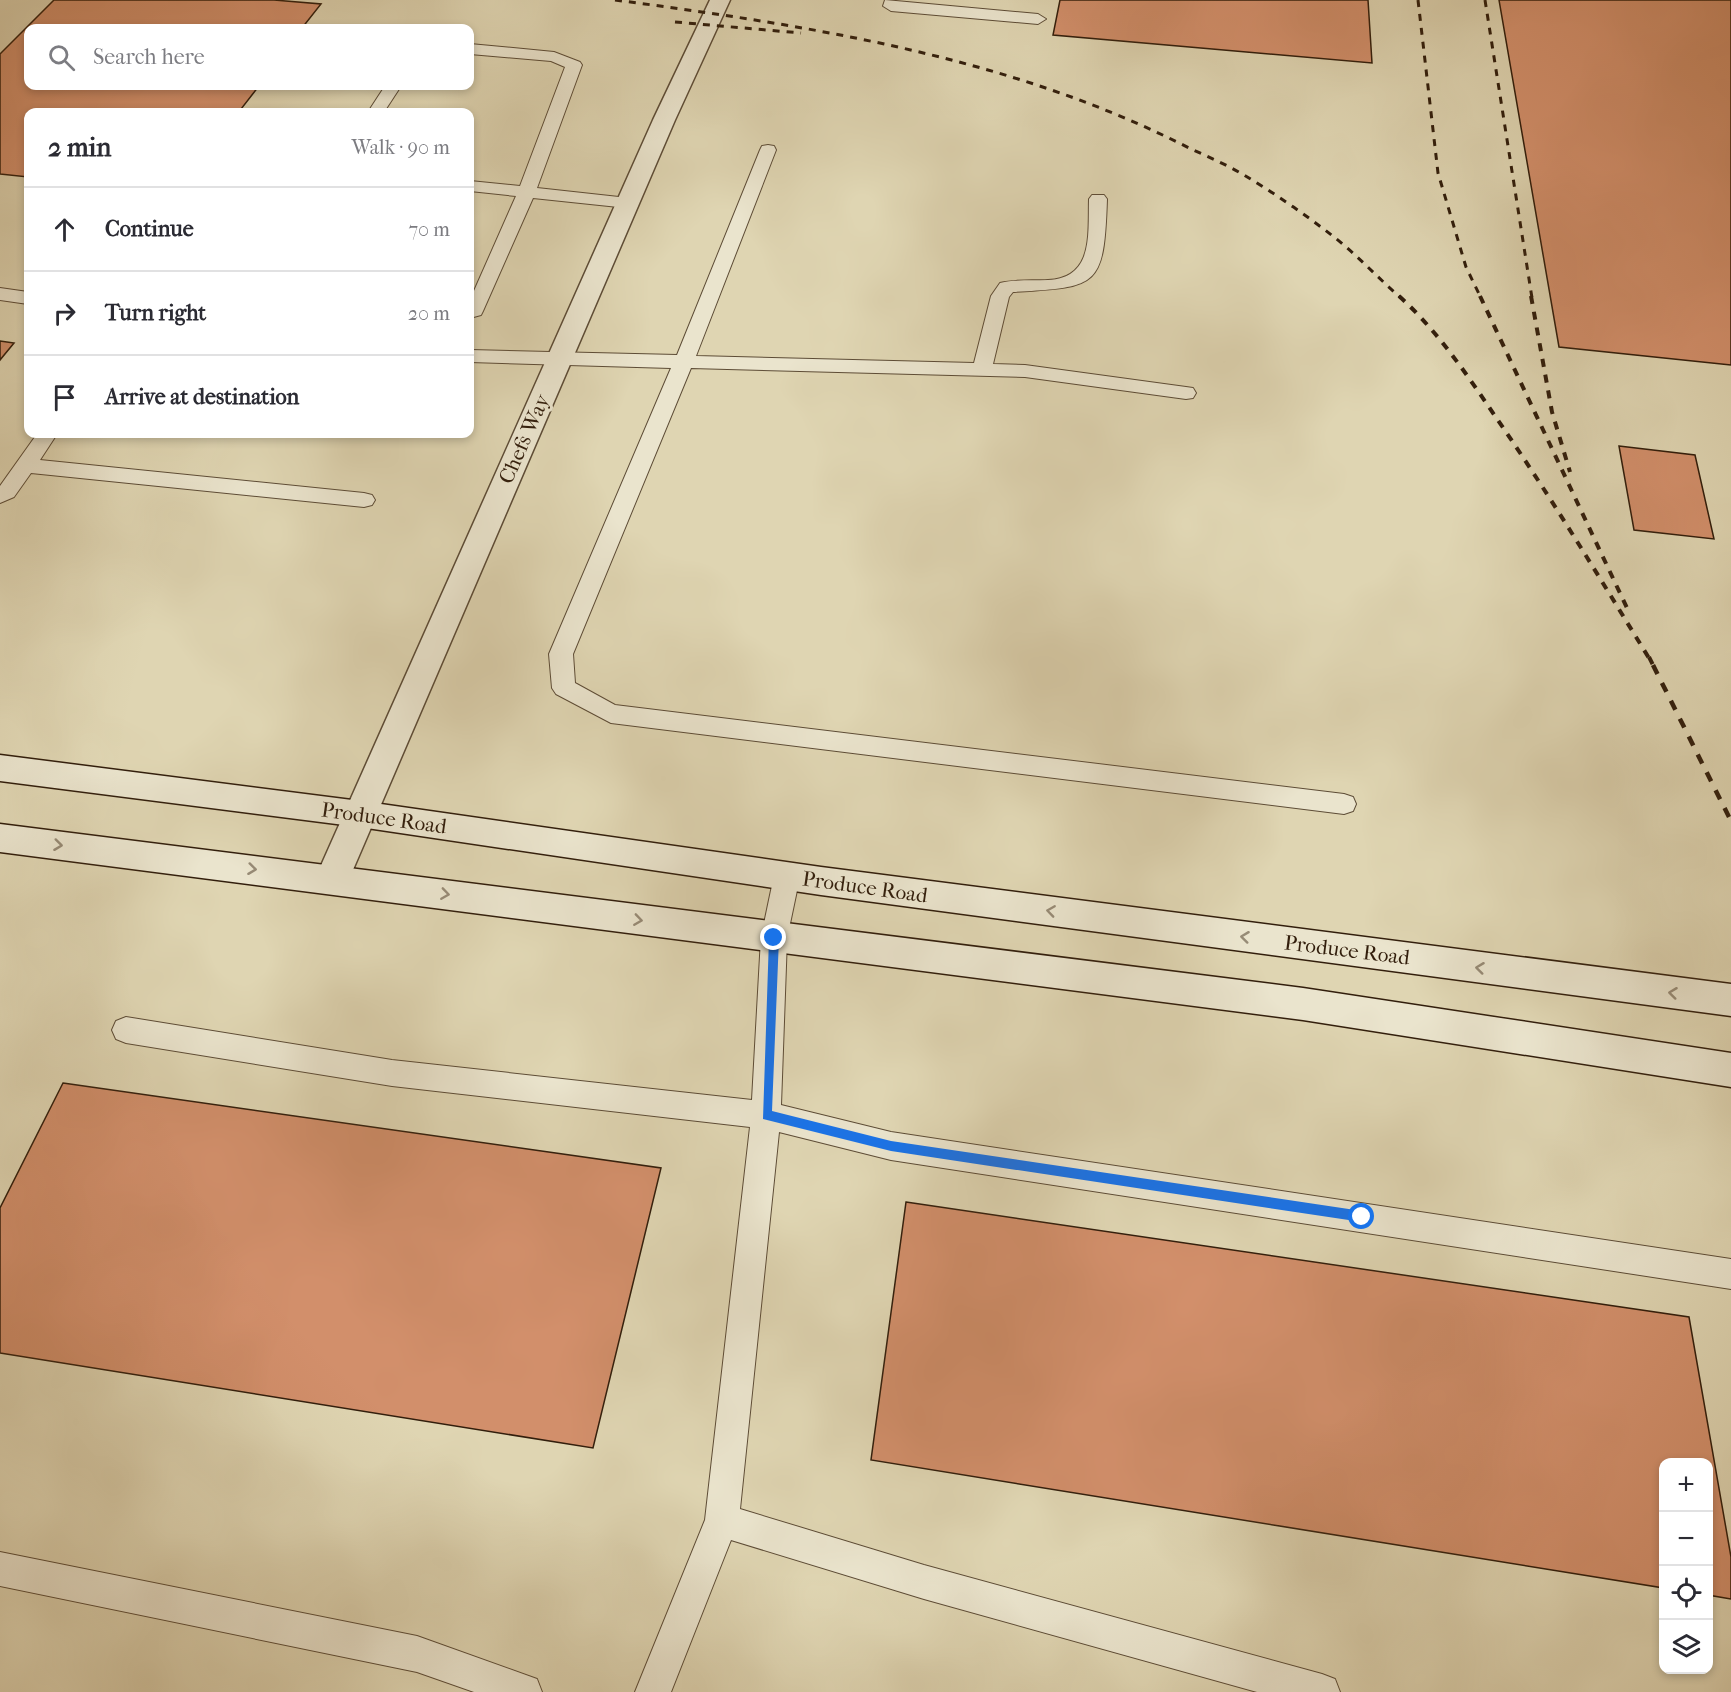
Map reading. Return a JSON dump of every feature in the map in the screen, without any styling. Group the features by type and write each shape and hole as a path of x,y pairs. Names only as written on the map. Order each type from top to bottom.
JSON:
{"street":[{"name":"Chefs Way","path":"332,879 560,357 720,0"},
{"name":"Produce Road","path":"0,768 360,814 787,876 1731,1000"},
{"path":"0,838 1303,1004 1731,1070"}],"lane":[{"path":"893,0 891,6 1038,19"},
{"path":"474,50 554,57 574,65 527,192 474,311"},
{"path":"379,108 390,90"},
{"path":"768,150 684,361 561,654 564,688 610,714 1344,804"},
{"path":"474,186 628,203"},
{"path":"982,370 1000,296 1007,287 1069,283 1086,273 1093,258 1098,200"},
{"path":"0,294 24,297"},
{"path":"474,356 1026,371 1186,393"},
{"path":"0,496 7,492 44,438"},
{"path":"26,465 364,500"},
{"path":"653,1692 722,1520 766,1115 774,938 787,876"},
{"path":"126,1030 392,1073 766,1115 891,1146 1731,1274"},
{"path":"722,1520 924,1582 1322,1692"},
{"path":"0,1569 417,1653 524,1692"}],"building":[{"path":"54,0 274,0 321,4 305,24 30,24"},
{"path":"1060,0 1368,0 1372,63 1053,35"},
{"path":"1499,0 1731,0 1731,365 1559,347"},
{"path":"24,30 24,90 256,90 242,108 24,108 24,177 0,174 0,54"},
{"path":"0,341 14,343 0,360"},
{"path":"1619,446 1695,455 1714,539 1634,530"},
{"path":"63,1083 661,1168 593,1448 0,1353 0,1208"},
{"path":"906,1202 1689,1317 1731,1557 1731,1599 1713,1596 1713,1458 1659,1458 1659,1587 871,1460"}],"railway":[{"path":"615,0 763,21 910,50 982,68 1123,117 1218,161 1290,204 1351,251 1401,298"},
{"path":"1418,0 1438,173 1466,267 1481,298"},
{"path":"1485,0 1532,298"},
{"path":"675,22 801,33"},
{"path":"1399,296 1443,344 1481,396 1562,517 1652,663"},
{"path":"1480,296 1627,608"},
{"path":"1531,296 1552,412 1570,472"},
{"path":"1649,657 1652,663"},
{"path":"1652,663 1731,821"}],"route":[{"path":"774,938 766,1115 891,1146 1362,1217"}]}
